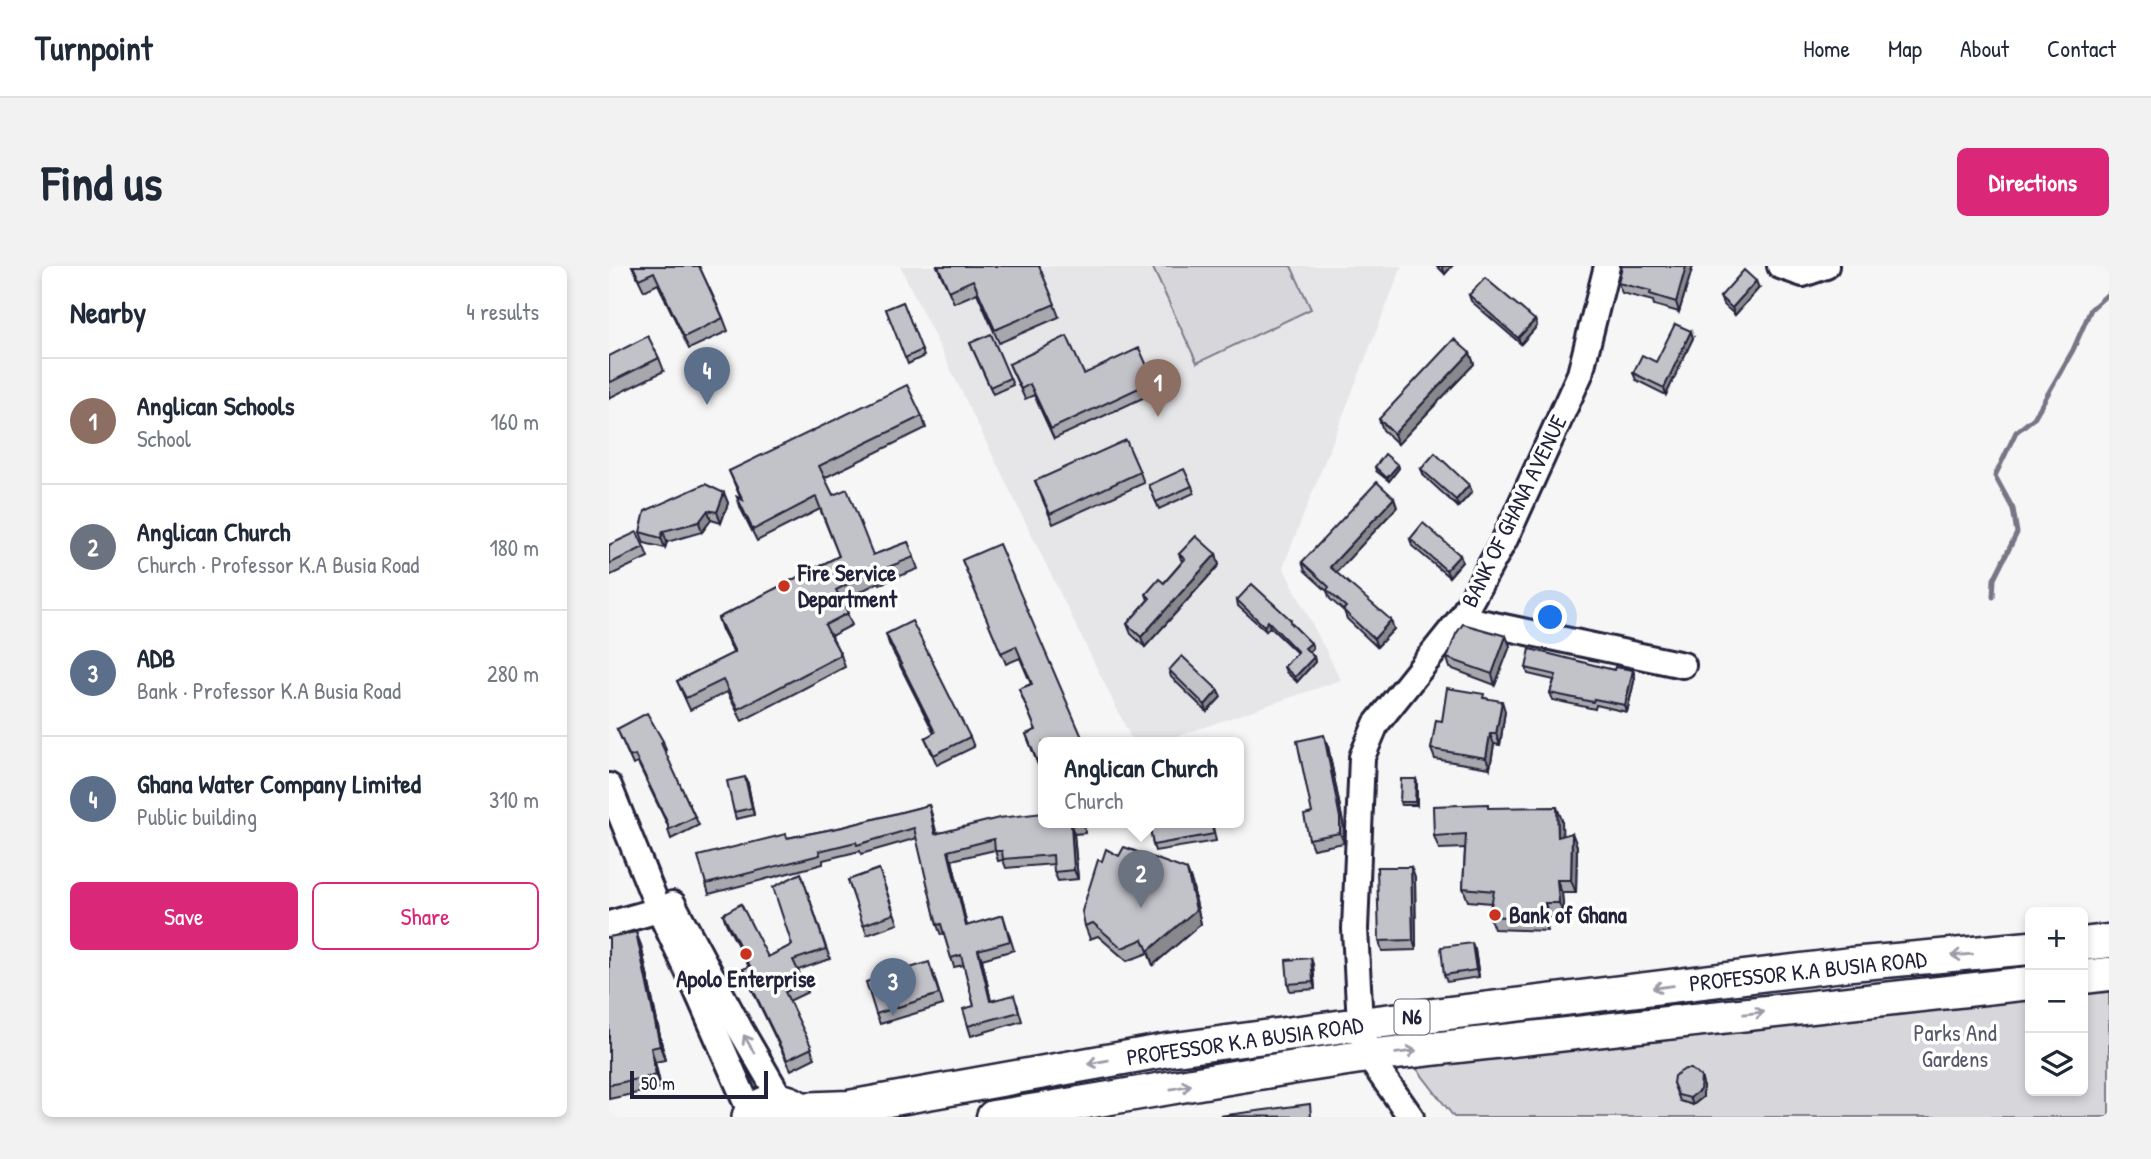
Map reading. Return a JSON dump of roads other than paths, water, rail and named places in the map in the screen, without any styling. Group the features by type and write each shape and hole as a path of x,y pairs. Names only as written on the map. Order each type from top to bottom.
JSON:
{"main road":[{"path":"2088,943 2109,941"},
{"name":"PROFESSOR K.A BUSIA ROAD","path":"778,1112 849,1107 1168,1050 1360,1024 1851,964 2025,948"},
{"path":"2088,976 2109,974"},
{"name":"PROFESSOR K.A BUSIA ROAD","path":"993,1117 1368,1056 2025,984"}],"street":[{"name":"BANK OF GHANA AVENUE","path":"1368,1056 1360,1024 1355,929 1362,757 1383,714 1461,618 1505,539 1580,374 1607,266"},
{"path":"1780,266 1804,274 1826,266"},
{"path":"1461,618 1683,665"},
{"path":"613,794 659,910 694,982 778,1112"},
{"path":"613,794 740,1029 778,1112"},
{"path":"609,923 659,910"},
{"path":"1368,1056 1411,1117"}],"waterway":[{"path":"1993,597 1994,579 2017,533 2013,509 1995,476 2016,432 2034,418 2073,350 2091,309 2109,293"}],"place":[{"name":"Ghana Water Company Limited","path":"707,405"},
{"name":"Anglican Schools","path":"1158,417"},
{"name":"Fire Service Department","path":"784,586"},
{"name":"Anglican Church","path":"1141,908"},
{"name":"Bank of Ghana","path":"1495,915"},
{"name":"Apolo Enterprise","path":"746,954"},
{"name":"ADB","path":"893,1016"}],"park label":[{"name":"Parks And Gardens","path":"1955,1046"}]}
